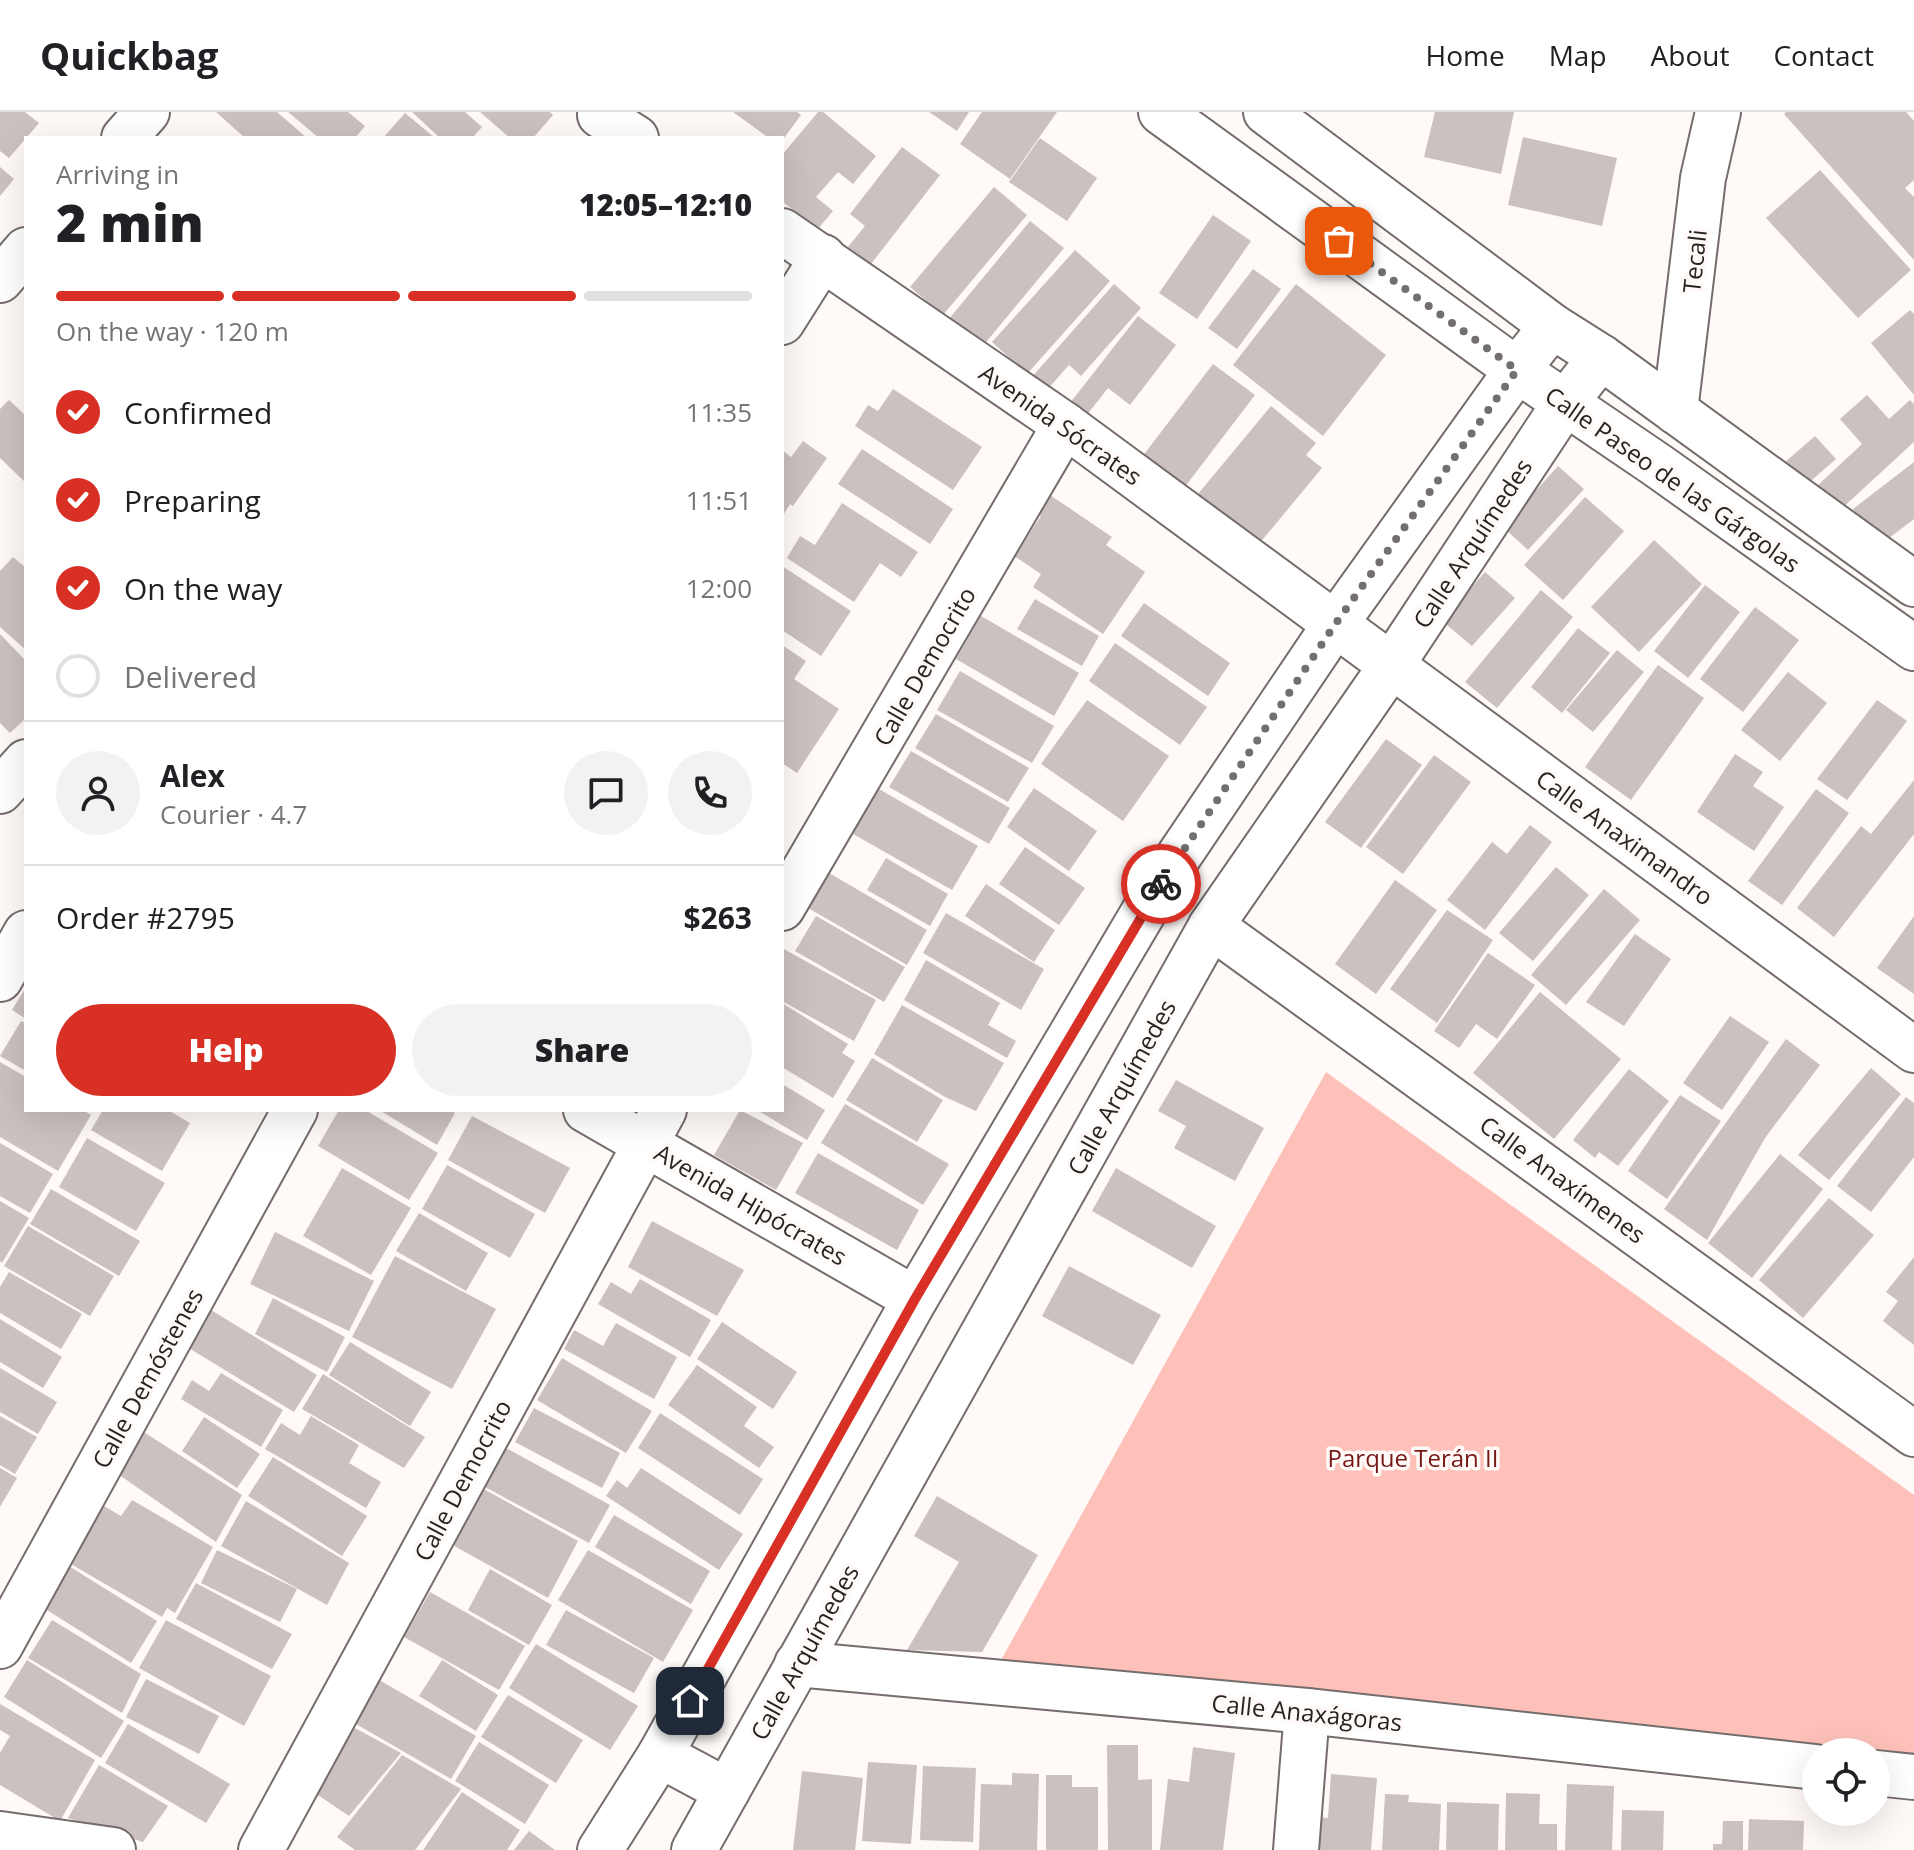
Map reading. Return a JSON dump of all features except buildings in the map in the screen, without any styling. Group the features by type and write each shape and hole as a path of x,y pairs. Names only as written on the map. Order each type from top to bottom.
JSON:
{"street":[{"path":"126,136 147,112"},
{"name":"Calle Paseo de las Gárgolas","path":"1161,112 1517,370 1670,474 1914,648"},
{"path":"1266,112 1552,326 1601,357 1914,584"},
{"name":"Tecali","path":"1675,411 1703,178 1718,112"},
{"path":"593,122 631,136"},
{"name":"Avenida Sócrates","path":"784,232 1065,425 1336,623"},
{"path":"0,280 24,252"},
{"path":"784,319 823,257"},
{"path":"600,1850 660,1755 915,1299 1162,881 1336,623 1517,370 1552,326"},
{"name":"Calle Arquímedes","path":"694,1850 1211,926 1391,666 1565,403 1601,357"},
{"name":"Calle Democrito","path":"784,905 1065,425"},
{"name":"Calle Anaximandro","path":"1336,623 1914,1050"},
{"path":"24,764 0,793 24,803"},
{"name":"Calle Anaxímenes","path":"1211,926 1914,1434"},
{"path":"0,979 24,937"},
{"name":"Calle Demóstenes","path":"0,1646 294,1112"},
{"name":"Avenida Hipócrates","path":"594,1112 654,1126 915,1299"},
{"name":"Calle Democrito","path":"261,1850 654,1126"},
{"name":"Calle Anaxágoras","path":"797,1664 1307,1711 1802,1765"},
{"path":"1296,1850 1307,1711"},
{"path":"660,1755 727,1791"},
{"path":"1890,1774 1914,1777"},
{"path":"0,1834 113,1850"}],"green space":[{"name":"Parque Terán II","path":"1326,1072 1914,1495 1914,1764 1890,1756 1890,1738 1802,1738 1802,1751 989,1682"}],"way so far":[{"path":"1161,884 1336,623 1517,370 1339,241"}],"route":[{"path":"690,1701 915,1299 1161,884"}]}
